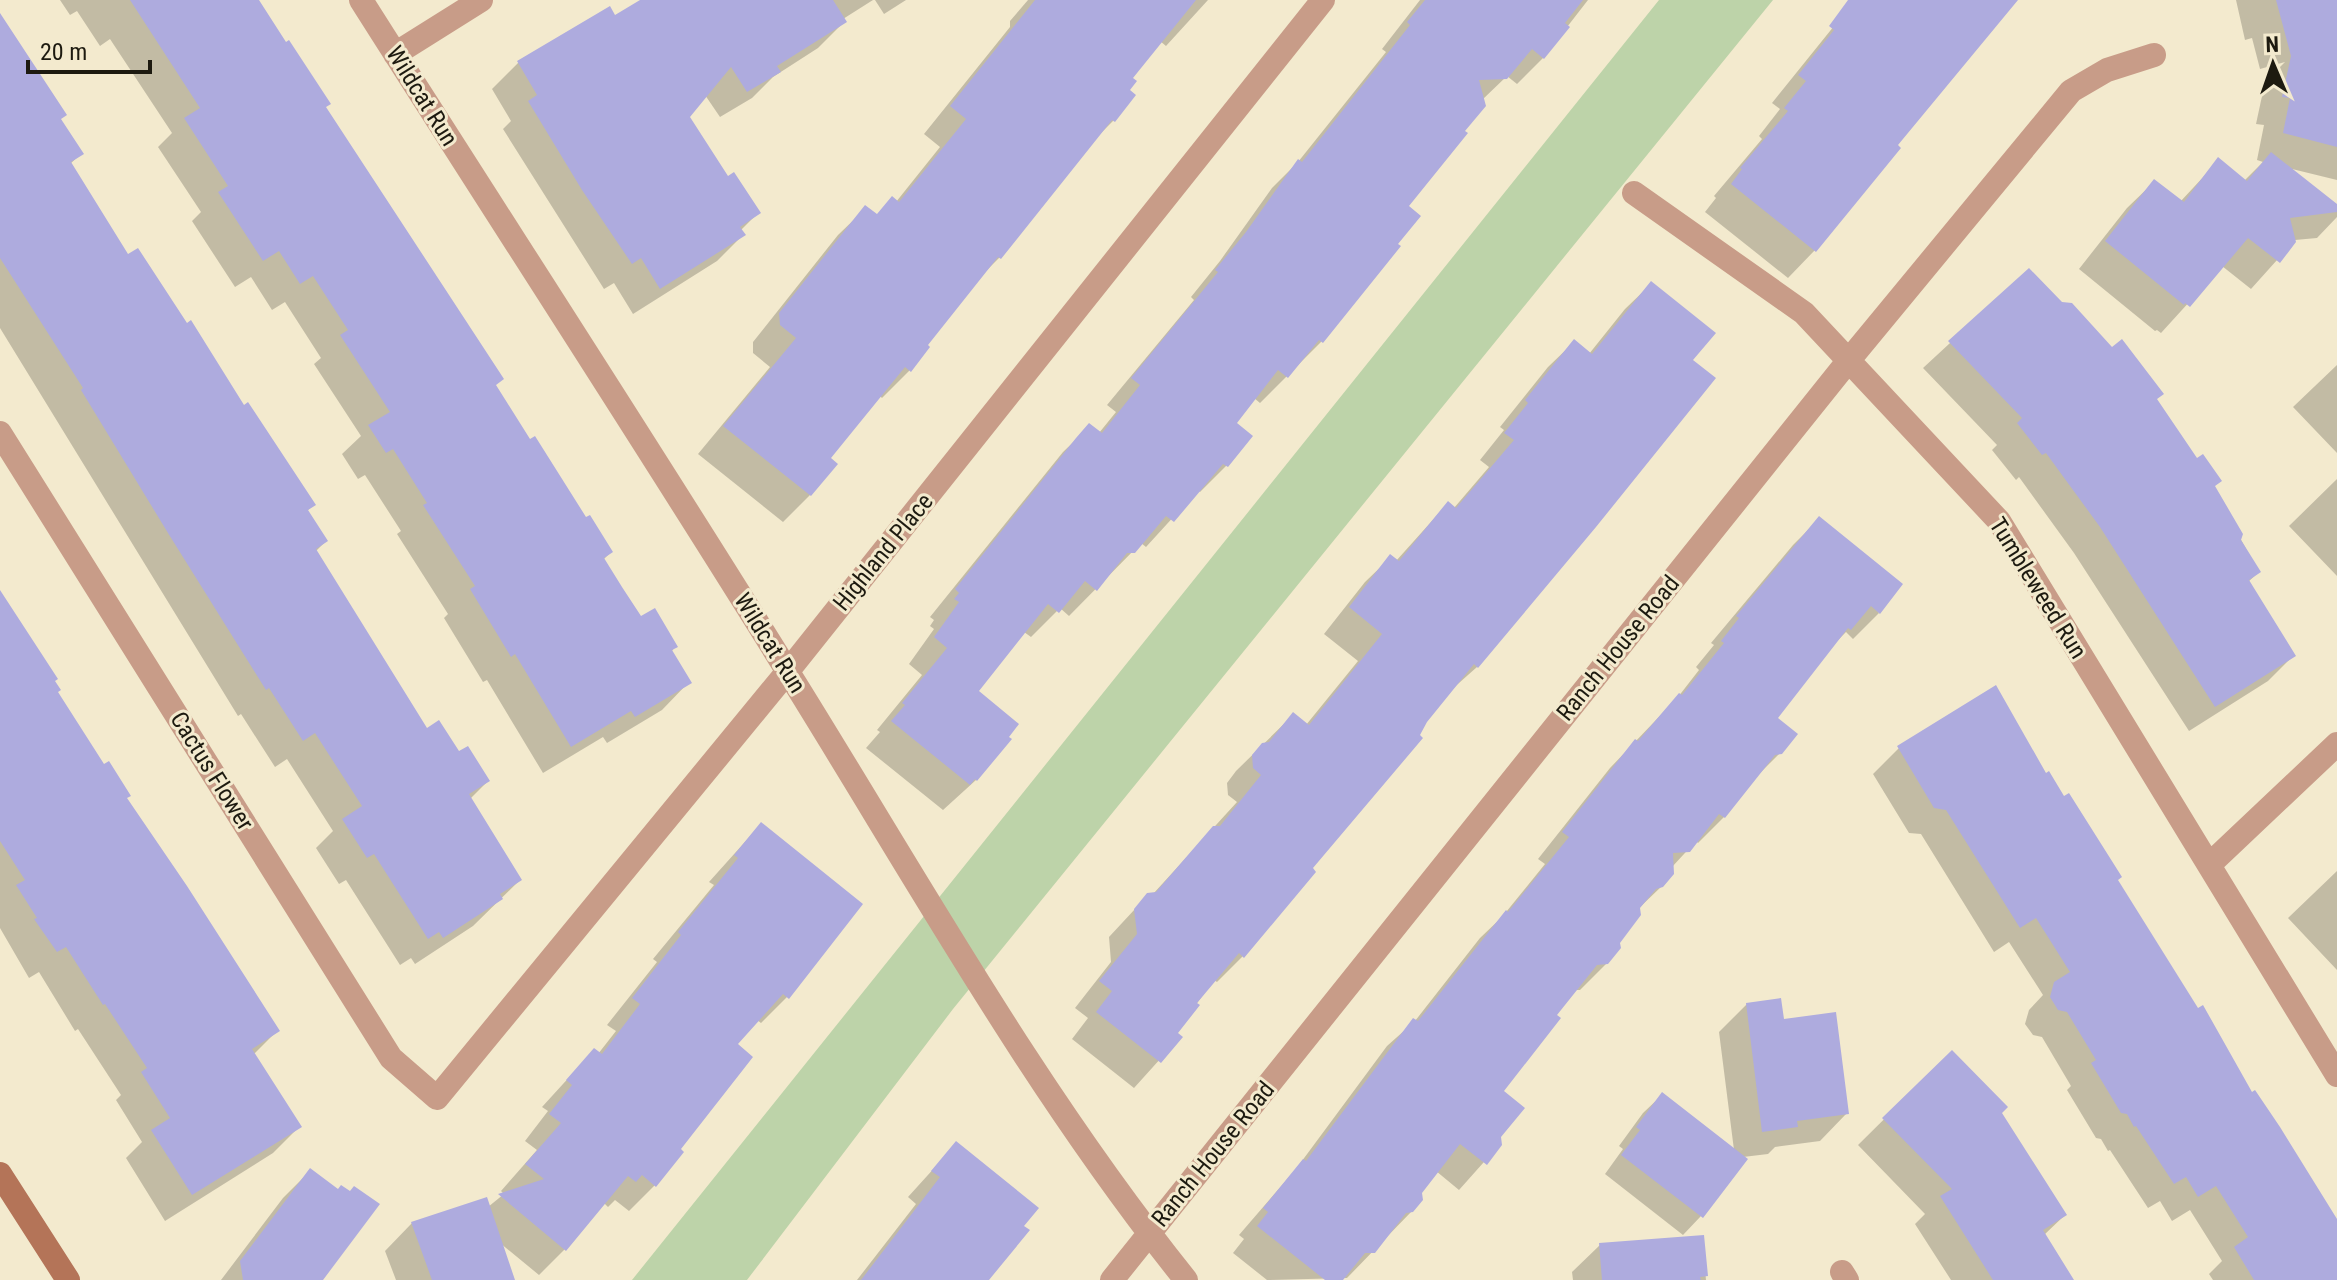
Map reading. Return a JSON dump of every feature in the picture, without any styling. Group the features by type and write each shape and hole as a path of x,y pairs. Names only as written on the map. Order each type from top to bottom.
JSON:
{"main road":[{"path":"0,1174 68,1280"}],"street":[{"name":"Wildcat Run","path":"361,0 788,671 987,998 1149,1233 1186,1280"},
{"path":"395,54 481,0"},
{"name":"Highland Place","path":"437,1098 788,671 1323,0"},
{"name":"Ranch House Road","path":"1112,1280 1849,360 2071,91 2107,70 2154,55"},
{"name":"Tumbleweed Run","path":"1634,193 1804,313 1999,521 2337,1075"},
{"name":"Cactus Flower","path":"0,433 391,1058 437,1098"},
{"path":"2209,865 2337,744"}],"green space":[{"path":"1659,0 1773,0 953,1009 747,1280 632,1280"}],"building":[{"path":"130,0 259,0 331,104 326,107 504,379 496,385 530,439 535,436 586,517 590,515 613,552 604,558 622,587 641,616 655,608 678,647 672,650 692,683 635,717 631,711 571,747 515,654 511,657 470,589 475,586 423,505 427,503 393,449 386,453 368,425 390,412 340,335 348,330 313,276 300,284 279,251 263,261 218,192 228,186 184,118 200,108"},
{"path":"640,0 833,0 847,22 777,66 781,72 747,92 731,67 690,117 728,176 734,172 761,213 740,227 746,235 660,289 641,258 632,264 582,190 528,101 537,95 517,61 610,6 615,15"},
{"path":"1035,0 1196,0 1133,78 1137,81 1130,90 1136,95 1115,122 1112,120 1001,259 998,257 928,345 930,347 911,372 905,367 831,458 838,464 811,496 723,426 796,338 780,325 779,313 865,205 877,214 892,196 899,202 966,119 950,106"},
{"path":"1425,0 1583,0 1565,23 1570,27 1544,59 1532,49 1507,79 1479,80 1486,106 1409,206 1421,216 1398,244 1401,246 1323,343 1319,340 1288,378 1278,370 1237,423 1253,436 1228,467 1223,464 1174,522 1166,516 1135,553 1127,553 1097,591 1085,581 1059,613 1048,604 979,691 1019,724 1009,737 1012,739 977,781 975,779 970,785 891,721 947,648 934,637 959,602 954,599 959,593 955,589 1089,423 1102,433 1140,385 1131,378 1218,272 1215,270 1298,159 1302,162 1410,25 1407,22"},
{"path":"1848,0 2018,0 1898,145 1901,148 1816,252 1731,184 1740,168 1788,111 1784,108 1806,81 1798,75 1834,30 1829,26"},
{"path":"2276,0 2337,0 2337,147 2283,133 2290,98 2282,97 2291,56"},
{"path":"0,13 67,115 61,119 84,154 71,162 128,254 138,248 187,323 191,320 244,405 248,402 316,505 308,510 328,541 316,549 427,728 439,720 459,751 468,746 490,781 469,794 522,880 500,894 503,899 443,938 439,932 428,939 374,854 367,858 342,819 362,806 315,733 303,741 269,688 266,690 81,390 83,388 0,258"},
{"path":"2271,152 2337,204 2337,212 2290,218 2296,242 2280,263 2248,238 2190,307 2105,241 2154,179 2184,202 2218,157 2247,181"},
{"path":"2029,268 2062,302 2072,303 2112,347 2122,339 2164,394 2157,399 2197,458 2203,454 2222,481 2215,486 2243,534 2241,540 2261,572 2249,580 2296,656 2215,707 2100,527 2046,453 2042,455 2017,423 2022,418 1948,341"},
{"path":"1651,281 1716,333 1693,360 1716,378 1478,668 1474,664 1427,722 1420,735 1423,738 1313,868 1316,872 1244,958 1239,953 1197,1003 1200,1005 1178,1033 1183,1037 1161,1063 1096,1012 1112,991 1099,981 1137,934 1134,909 1147,893 1156,892 1213,826 1220,826 1261,775 1253,768 1252,755 1262,743 1269,742 1293,712 1309,725 1382,634 1349,607 1390,554 1399,561 1448,501 1456,508 1514,440 1504,433 1528,403 1525,400 1574,339 1592,354"},
{"path":"1819,516 1903,584 1880,614 1871,606 1851,630 1848,628 1778,718 1798,734 1782,754 1775,755 1725,818 1719,814 1690,852 1673,853 1674,874 1640,908 1641,915 1608,964 1597,965 1557,1015 1561,1018 1504,1091 1525,1108 1501,1137 1502,1145 1487,1165 1460,1144 1422,1193 1423,1200 1413,1212 1406,1213 1375,1253 1365,1253 1343,1280 1325,1280 1257,1226 1268,1212 1263,1208 1303,1159 1306,1161 1413,1018 1418,1021 1569,837 1562,832 1635,739 1638,741 1679,693 1682,695 1724,643 1721,641 1739,618 1736,616"},
{"path":"0,590 58,679 55,681 61,690 58,692 104,764 109,761 131,796 127,798 280,1031 252,1049 302,1127 192,1195 151,1130 170,1118 141,1072 147,1068 66,947 57,952 34,919 37,918 16,885 25,880 0,841"},
{"path":"1996,685 2046,773 2049,771 2064,796 2069,793 2122,877 2118,880 2198,1008 2203,1005 2252,1092 2255,1090 2280,1127 2337,1219 2337,1280 2254,1280 2234,1247 2248,1237 2216,1186 2198,1197 2186,1177 2174,1184 2136,1126 2127,1114 2121,1113 2091,1063 2096,1060 2067,1012 2058,1010 2050,997 2054,982 2070,972 2036,918 2020,928 1946,810 1934,808 1897,746"},
{"path":"761,822 863,904 789,999 783,994 738,1044 753,1057 681,1149 684,1152 656,1187 642,1175 636,1182 628,1176 566,1251 498,1194 544,1179 525,1164 561,1123 549,1114 572,1085 566,1080 594,1048 602,1054 640,1004 632,998 681,935 678,932 738,858 734,855"},
{"path":"1781,998 1784,1019 1836,1012 1849,1114 1797,1121 1798,1127 1762,1132 1746,1003"},
{"path":"1952,1050 2008,1107 2002,1113 2067,1215 2043,1230 2074,1280 1993,1280 1940,1196 1952,1189 1882,1118"},
{"path":"1662,1092 1748,1159 1703,1218 1621,1155 1640,1130 1636,1127"},
{"path":"956,1141 1039,1208 1024,1226 1030,1230 989,1280 861,1280 940,1177 931,1171"},
{"path":"310,1168 338,1189 341,1185 350,1191 354,1186 380,1204 323,1280 243,1280 240,1261"},
{"path":"487,1197 515,1280 432,1280 411,1222"},
{"path":"1704,1235 1708,1276 1700,1277 1701,1280 1602,1280 1599,1243"}]}
